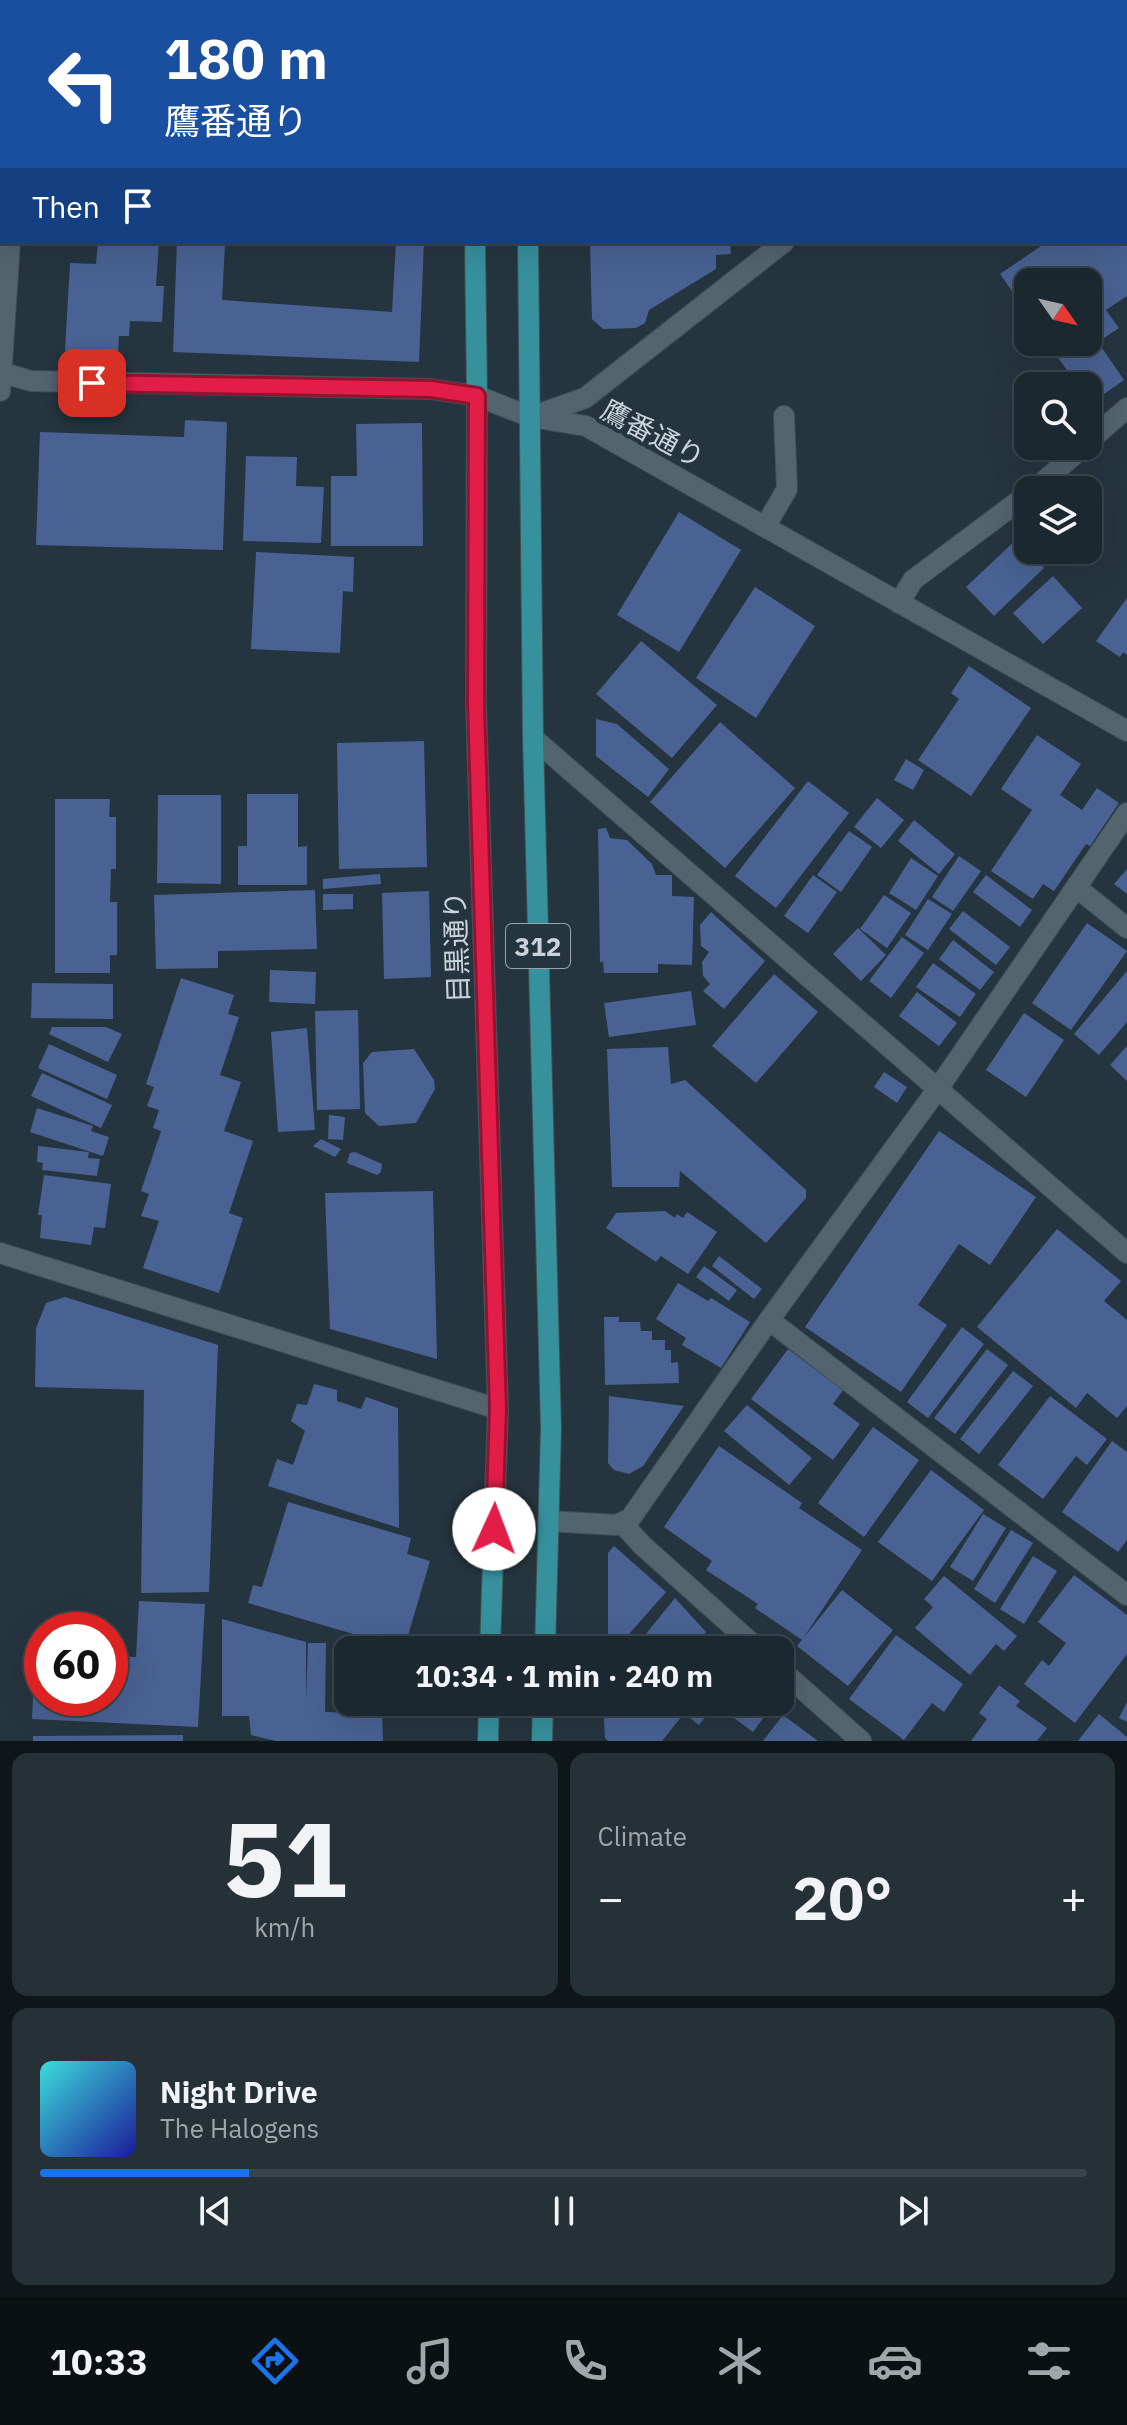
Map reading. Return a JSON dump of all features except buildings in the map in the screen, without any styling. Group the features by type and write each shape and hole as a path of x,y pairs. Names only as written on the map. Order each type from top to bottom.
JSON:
{"main road":[{"name":"目黒通り","path":"475,244 476,704 498,1409 490,1636"},
{"name":"312","path":"528,244 533,738 551,1428 545,1636"},
{"path":"488,1741 489,1716"},
{"path":"542,1741 543,1716"}],"street":[{"path":"0,391 10,244"},
{"path":"531,417 585,398 782,244"},
{"name":"鷹番通り","path":"0,372 31,381 431,389 477,396 531,417 586,426 1127,731"},
{"path":"1102,430 1127,408"},
{"path":"765,527 787,489 784,416"},
{"path":"1050,476 1068,460"},
{"path":"899,603 913,580 1014,504"},
{"path":"533,738 1127,1253"},
{"path":"548,1521 589,1525 623,1524 630,1519 769,1320 937,1090 1127,813"},
{"path":"1076,887 1127,928"},
{"path":"0,1253 498,1409"},
{"path":"769,1320 1127,1595"},
{"path":"623,1524 642,1545 743,1636"},
{"path":"794,1681 861,1741"}],"route":[{"path":"92,383 431,389 477,396 476,704 498,1409 494,1529"}]}
